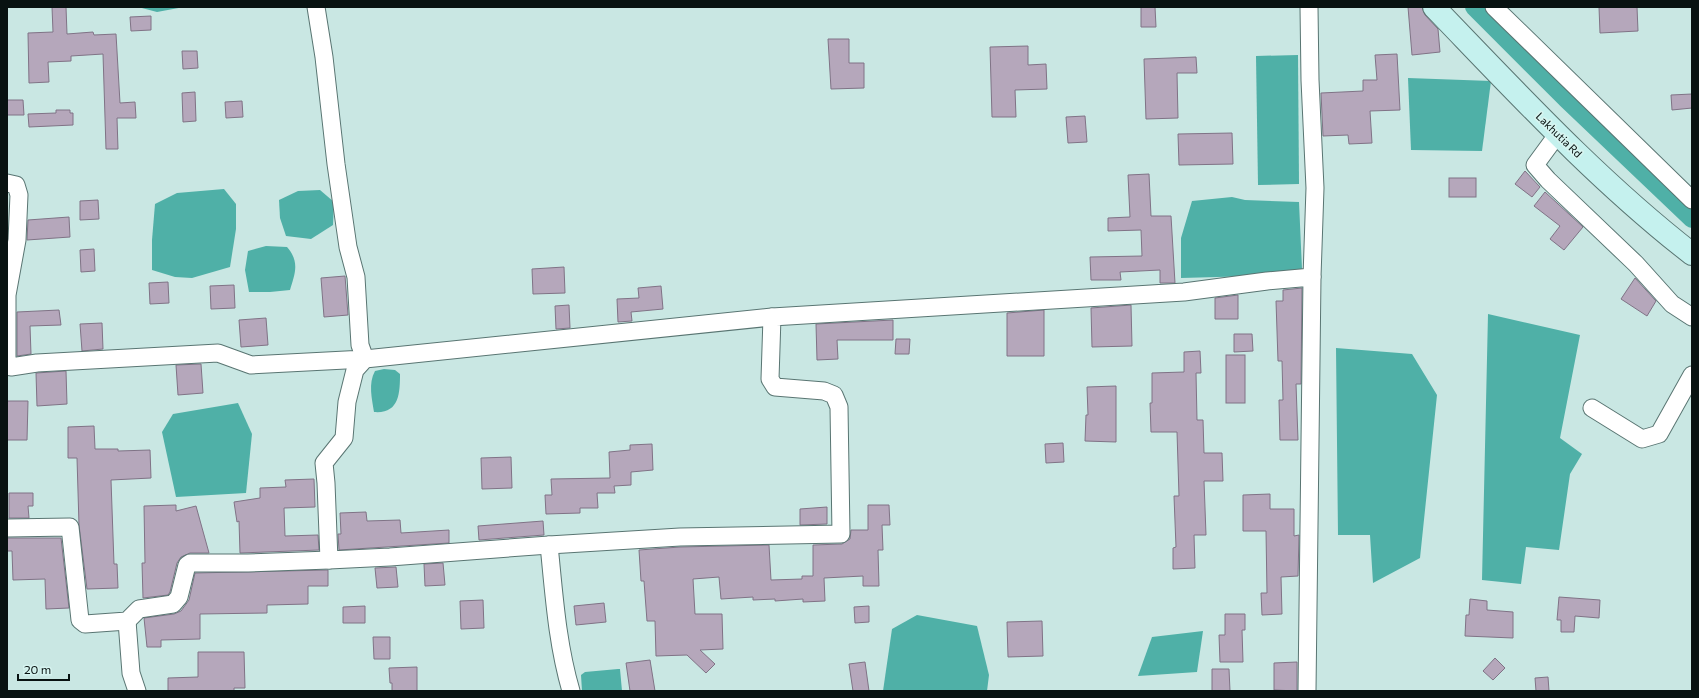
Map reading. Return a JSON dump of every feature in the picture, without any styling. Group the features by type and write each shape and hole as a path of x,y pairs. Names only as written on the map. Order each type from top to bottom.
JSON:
{"street":[{"path":"316,7 324,57 337,171 348,246 356,277 360,345 365,359"},
{"path":"1307,691 1312,277 1315,188 1310,80 1309,7"},
{"name":"Lakhutia Rd","path":"1434,7 1557,135 1654,225 1692,254"},
{"path":"1494,7 1692,200"},
{"path":"1557,135 1535,165 1548,180 1636,264 1672,304 1692,317"},
{"path":"7,183 16,186 19,195 17,240 7,295 7,363 11,367 37,363 218,353 251,365 365,359 772,317 1184,292 1267,281 1312,277"},
{"path":"7,528 70,527 80,620 85,624 128,620 139,609 173,604 177,601 187,565 190,563 248,563 390,558 550,545 680,537 841,534 839,407 834,396 824,391 775,387 770,379 772,317"},
{"path":"329,560 324,463 344,438 347,402 355,370 365,359"},
{"path":"1592,408 1642,439 1660,434 1692,376"},
{"path":"550,545 556,617 565,672 571,691"},
{"path":"128,620 131,673 136,691"}],"water":[{"path":"138,7 184,7 157,12"},
{"path":"1298,55 1299,184 1258,185 1256,56"},
{"path":"1408,78 1491,81 1482,151 1411,150"},
{"path":"224,189 236,204 236,229 230,267 192,278 175,277 152,270 152,240 155,204 177,193"},
{"path":"320,190 334,202 333,225 311,239 286,236 280,218 279,200 298,191"},
{"path":"1232,197 1245,200 1299,202 1302,269 1293,275 1181,278 1181,238 1192,201"},
{"path":"266,246 287,247 291,252 294,258 295,268 290,290 249,292 245,270 248,251"},
{"path":"1488,314 1580,335 1560,438 1582,454 1570,474 1559,550 1526,547 1521,584 1482,580"},
{"path":"1336,348 1412,354 1437,395 1420,558 1373,583 1370,535 1338,535"},
{"path":"384,369 395,370 400,374 398,395 393,406 389,410 374,412 371,391 373,376 375,371"},
{"path":"238,403 252,434 246,493 176,497 162,432 173,414"},
{"path":"917,615 977,626 989,675 987,691 883,691 892,629"},
{"path":"1203,631 1197,672 1138,676 1152,637"},
{"path":"620,669 622,691 582,691 581,675 585,672"}],"building":[{"path":"52,7 66,7 67,34 93,32 94,35 116,34 120,103 135,102 136,118 117,118 118,149 106,149 103,54 71,56 71,61 48,62 49,82 29,83 28,33 53,32"},
{"path":"1141,7 1155,7 1156,27 1141,27"},
{"path":"1408,7 1422,7 1425,15 1438,29 1440,52 1412,55"},
{"path":"1599,7 1637,7 1638,31 1600,33"},
{"path":"151,16 151,30 131,31 130,17"},
{"path":"828,39 849,39 849,63 864,63 864,88 831,89"},
{"path":"1028,46 1028,65 1046,64 1047,89 1015,90 1016,117 992,117 990,47"},
{"path":"182,51 197,51 198,68 183,69"},
{"path":"1397,54 1400,110 1370,111 1372,143 1349,144 1348,135 1323,136 1321,93 1363,91 1363,80 1377,80 1375,55"},
{"path":"1196,57 1197,73 1177,73 1178,118 1146,119 1144,59"},
{"path":"195,92 196,121 183,122 182,93"},
{"path":"1692,94 1692,108 1672,110 1671,95"},
{"path":"7,100 23,100 24,115 7,115"},
{"path":"242,101 243,117 226,118 225,102"},
{"path":"56,110 70,110 70,113 73,113 73,125 29,127 28,114 56,113"},
{"path":"1085,116 1087,142 1068,143 1066,117"},
{"path":"1232,133 1233,164 1179,165 1178,134"},
{"path":"1525,171 1540,187 1532,197 1515,184"},
{"path":"1149,174 1151,216 1171,216 1175,283 1160,283 1160,270 1120,272 1121,280 1091,280 1090,257 1142,256 1141,230 1108,231 1108,218 1130,217 1128,175"},
{"path":"1449,178 1476,178 1476,197 1449,197"},
{"path":"1545,192 1583,227 1564,250 1550,239 1560,226 1534,206"},
{"path":"98,200 99,219 80,220 80,201"},
{"path":"69,217 70,237 27,240 28,220"},
{"path":"94,249 95,271 81,272 80,250"},
{"path":"564,267 565,293 533,294 532,269"},
{"path":"345,276 348,315 324,317 321,278"},
{"path":"1635,278 1656,301 1647,316 1621,299"},
{"path":"168,282 169,303 150,304 149,283"},
{"path":"234,285 235,308 211,309 210,286"},
{"path":"661,286 663,309 631,312 632,321 618,322 617,299 639,298 638,288"},
{"path":"1302,288 1301,384 1296,384 1298,440 1280,440 1279,400 1283,400 1282,361 1278,361 1276,301 1283,301 1283,290"},
{"path":"1238,295 1238,319 1215,319 1215,298"},
{"path":"569,305 570,328 556,329 555,306"},
{"path":"1131,305 1132,346 1092,347 1091,308"},
{"path":"59,310 61,325 30,326 31,354 17,356 17,312"},
{"path":"1044,310 1044,356 1007,356 1007,313"},
{"path":"266,318 268,345 241,347 239,320"},
{"path":"893,320 893,340 837,340 838,359 817,360 816,324"},
{"path":"102,323 103,349 82,351 80,324"},
{"path":"1234,334 1252,334 1253,351 1234,352"},
{"path":"896,339 910,339 909,354 895,354"},
{"path":"1200,351 1201,373 1196,373 1197,420 1203,420 1204,453 1222,453 1223,481 1204,481 1206,535 1194,535 1195,568 1173,569 1173,548 1176,547 1174,496 1179,496 1177,432 1151,432 1150,403 1152,403 1152,373 1184,372 1184,352"},
{"path":"1226,355 1245,355 1245,403 1226,403"},
{"path":"201,364 203,393 178,395 176,365"},
{"path":"66,371 67,404 37,406 36,373"},
{"path":"1116,386 1116,442 1085,441 1086,415 1088,415 1087,387"},
{"path":"7,401 28,401 27,440 7,440"},
{"path":"94,426 95,449 118,449 118,451 150,450 151,478 111,480 114,564 117,564 118,588 87,589 79,525 77,458 68,458 68,427"},
{"path":"1063,443 1064,462 1046,463 1045,444"},
{"path":"652,444 653,470 631,472 631,485 614,486 615,493 597,493 598,508 580,508 580,513 546,514 545,495 552,495 551,479 610,478 609,452 630,450 630,445"},
{"path":"511,457 512,488 482,489 481,458"},
{"path":"314,479 315,507 284,508 285,536 318,535 319,550 240,553 239,521 237,522 234,502 260,498 260,488 286,487 285,480"},
{"path":"9,493 33,493 33,506 28,506 29,518 9,518"},
{"path":"1270,494 1270,509 1294,509 1294,536 1299,535 1298,576 1281,577 1282,614 1262,615 1261,593 1267,593 1266,531 1243,531 1243,495"},
{"path":"176,505 176,511 196,506 209,553 190,553 181,557 177,563 168,595 143,598 142,563 145,563 144,506"},
{"path":"868,505 889,505 890,525 882,525 883,550 878,550 879,586 863,586 863,576 824,578 825,601 803,602 803,599 775,601 775,599 753,600 753,597 721,599 719,577 693,579 695,614 722,614 723,649 700,650 715,664 706,673 687,655 656,656 655,621 647,621 644,581 641,581 639,550 680,547 769,545 771,580 802,579 802,576 813,576 813,545 842,544 850,539 851,530 868,530"},
{"path":"827,507 827,524 800,525 800,509"},
{"path":"366,512 367,521 400,520 401,533 449,530 449,543 339,550 338,534 341,534 340,513"},
{"path":"543,521 544,535 479,540 478,526"},
{"path":"7,538 61,538 69,608 46,609 45,579 13,580 12,551 7,551"},
{"path":"443,563 445,585 425,586 424,564"},
{"path":"396,567 398,587 377,588 375,568"},
{"path":"328,570 328,586 308,586 308,604 267,605 267,613 200,614 200,639 161,640 161,647 147,647 144,618 174,614 181,611 189,600 195,573"},
{"path":"1559,597 1600,600 1599,618 1575,616 1574,632 1561,632 1561,620 1557,620"},
{"path":"1470,599 1487,601 1487,610 1513,612 1513,638 1465,636 1466,615 1469,615"},
{"path":"483,600 484,628 461,629 460,601"},
{"path":"604,603 606,622 576,625 574,606"},
{"path":"365,606 365,623 343,623 343,607"},
{"path":"869,606 869,622 855,623 854,607"},
{"path":"1225,614 1245,614 1245,630 1242,630 1243,662 1220,662 1219,635 1225,635"},
{"path":"1042,621 1043,656 1008,657 1007,622"},
{"path":"373,637 390,637 390,659 374,659"},
{"path":"198,652 244,652 245,688 234,688 234,691 168,691 168,678 198,677"},
{"path":"1495,658 1505,668 1493,680 1483,671"},
{"path":"650,660 655,691 630,691 626,663"},
{"path":"865,662 869,691 853,691 849,664"},
{"path":"1297,662 1297,691 1274,690 1274,663"},
{"path":"417,667 417,691 392,691 389,668"},
{"path":"1212,669 1229,669 1230,691 1212,691"},
{"path":"1548,677 1549,691 1536,691 1535,678"}],"waterway":[{"path":"1474,7 1566,99 1692,219"}]}
